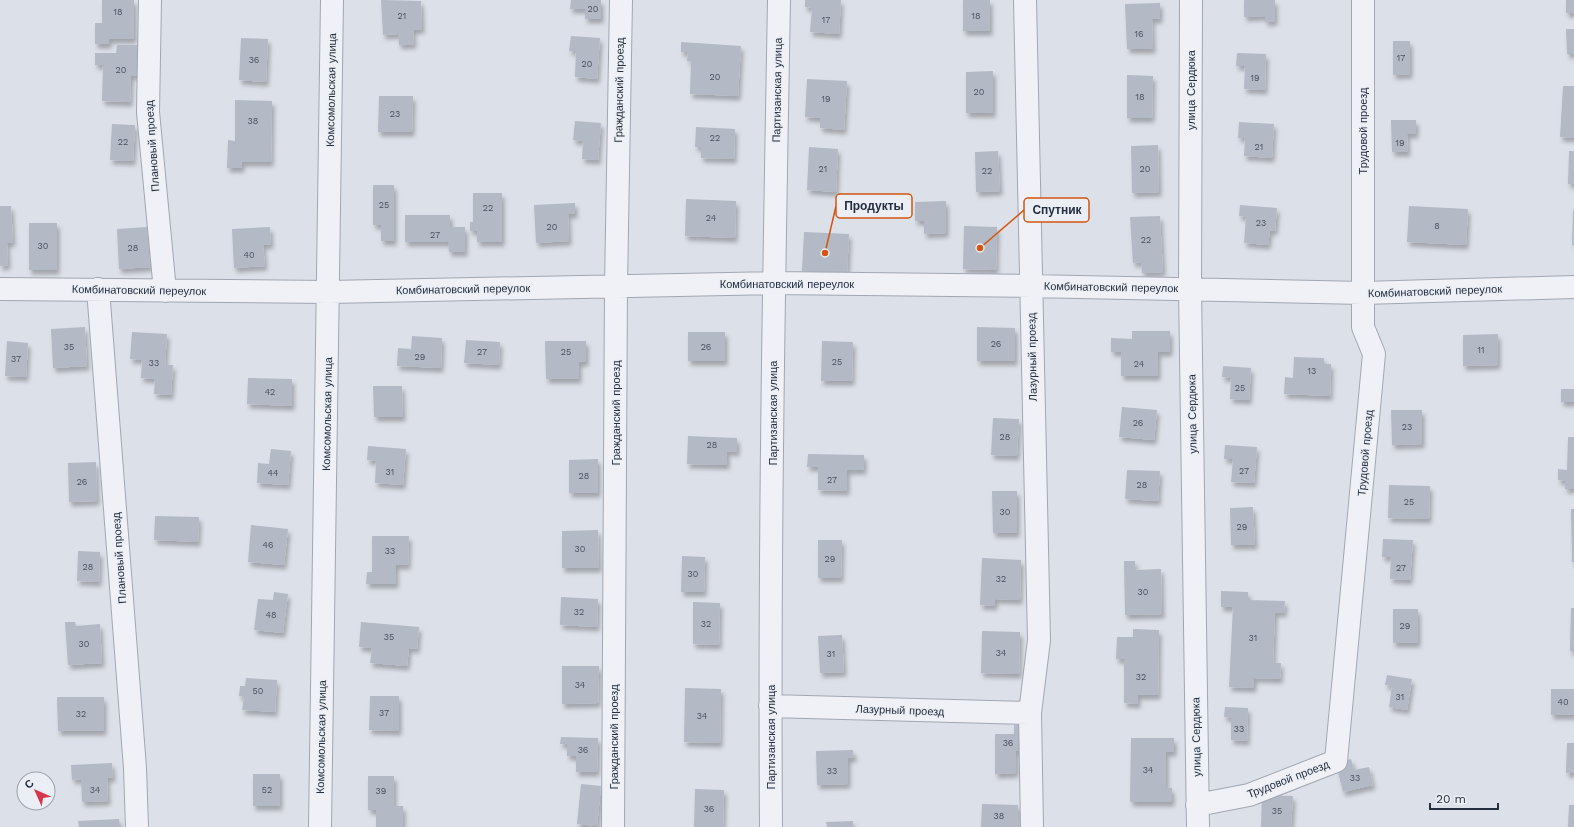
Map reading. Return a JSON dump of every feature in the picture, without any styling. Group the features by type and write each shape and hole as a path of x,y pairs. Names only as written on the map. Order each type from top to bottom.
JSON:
{"street":[{"name":"Плановый проезд","path":"150,0 148,112 165,292"},
{"name":"Комсомольская улица","path":"320,827 329,292 332,0"},
{"name":"Гражданский проезд","path":"613,827 616,286 620,0"},
{"name":"Партизанская улица","path":"771,827 770,706 774,283 779,0"},
{"name":"Лазурный проезд","path":"1025,0 1030,286 1039,640 1030,713 1032,827"},
{"name":"улица Сердюка","path":"1191,0 1190,289 1198,827"},
{"name":"Трудовой проезд","path":"1197,805 1249,796 1336,761 1374,354 1363,327 1363,0"},
{"name":"Комбинатовский переулок","path":"0,289 98,289 165,292 329,292 774,283 1030,286 1362,293 1574,287"},
{"name":"Плановый проезд","path":"98,289 135,768 137,827"},
{"name":"Лазурный проезд","path":"770,706 1030,713"}],"building":[{"path":"102,0 134,0 134,39 109,39 109,44 95,44 95,23 102,23"},
{"path":"381,0 421,1 422,29 413,30 414,44 399,45 398,34 383,35"},
{"path":"571,0 601,0 601,19 585,19 585,9 570,9"},
{"path":"805,0 841,0 839,34 810,32 812,8 805,7"},
{"path":"963,0 990,0 990,31 963,31"},
{"path":"1244,0 1275,0 1275,21 1265,22 1265,16 1244,17"},
{"path":"1566,0 1574,0 1574,13 1566,13"},
{"path":"1160,3 1160,19 1152,19 1153,49 1127,49 1125,4"},
{"path":"1566,29 1574,29 1574,54 1567,54"},
{"path":"571,36 600,38 597,79 575,77 576,51 569,51"},
{"path":"241,38 268,39 266,82 239,80"},
{"path":"1393,41 1410,41 1410,74 1393,75"},
{"path":"681,42 741,46 738,96 690,94 691,61 687,61 688,52 681,52"},
{"path":"117,45 140,45 139,76 131,75 130,102 102,101 103,65 95,65 95,53 116,53"},
{"path":"1237,53 1266,54 1265,90 1244,89 1245,66 1236,66"},
{"path":"993,71 993,113 966,113 966,72"},
{"path":"1127,75 1153,76 1152,118 1127,118"},
{"path":"807,79 847,81 844,130 820,128 820,118 805,117"},
{"path":"1563,86 1574,86 1574,138 1560,137"},
{"path":"379,96 413,96 412,132 378,132"},
{"path":"235,100 272,101 271,162 242,162 242,168 227,168 228,140 235,141"},
{"path":"1391,120 1416,120 1416,134 1407,134 1408,152 1392,152"},
{"path":"575,121 601,123 598,160 582,159 583,141 573,140"},
{"path":"1239,122 1274,124 1272,158 1244,156 1245,138 1238,138"},
{"path":"112,124 135,125 133,161 110,160"},
{"path":"696,127 735,129 734,159 701,158 701,147 695,147"},
{"path":"1158,145 1159,192 1132,193 1131,146"},
{"path":"809,147 838,149 836,192 807,190"},
{"path":"998,151 1000,191 976,192 975,152"},
{"path":"1569,151 1574,151 1574,184 1568,184"},
{"path":"373,185 394,185 394,241 381,241 381,225 373,225"},
{"path":"473,193 502,193 502,242 477,242 477,231 470,231 470,222 473,222"},
{"path":"686,199 736,201 735,238 685,236"},
{"path":"946,201 946,233 924,234 924,221 915,221 915,202"},
{"path":"575,203 575,214 568,214 569,241 536,243 534,205"},
{"path":"1240,205 1277,208 1275,231 1270,230 1268,245 1244,243 1246,217 1239,216"},
{"path":"0,206 11,206 13,242 7,243 8,265 0,266"},
{"path":"1409,206 1468,209 1466,245 1407,242"},
{"path":"1573,210 1574,245 1572,245"},
{"path":"405,215 450,215 450,227 465,227 465,252 449,252 448,242 405,242"},
{"path":"1160,216 1163,272 1142,273 1141,262 1133,263 1130,217"},
{"path":"29,223 57,223 57,270 29,270"},
{"path":"964,226 997,227 996,270 963,269"},
{"path":"147,227 150,267 119,269 117,229"},
{"path":"270,227 271,244 263,245 265,266 234,268 232,229"},
{"path":"804,232 849,234 847,274 802,271"},
{"path":"85,327 87,366 53,368 51,329"},
{"path":"977,327 1015,328 1015,361 977,361"},
{"path":"1132,331 1170,331 1170,352 1158,352 1158,376 1121,376 1121,352 1111,352 1111,338 1132,339"},
{"path":"132,332 167,334 165,365 173,365 171,395 154,394 155,379 141,378 142,360 130,359"},
{"path":"688,332 725,332 725,361 688,361"},
{"path":"1498,334 1498,365 1463,366 1463,335"},
{"path":"412,336 442,338 441,368 397,366 398,348 411,349"},
{"path":"466,340 500,342 499,365 464,363"},
{"path":"7,341 28,343 26,377 5,376"},
{"path":"545,341 586,341 586,362 579,362 579,379 546,379"},
{"path":"822,341 853,342 852,381 821,381"},
{"path":"1294,357 1324,358 1324,364 1331,364 1330,396 1284,394 1285,377 1293,378"},
{"path":"1223,366 1251,368 1249,400 1230,399 1231,378 1222,377"},
{"path":"248,378 292,379 292,406 247,404"},
{"path":"373,386 402,386 403,417 374,417"},
{"path":"1561,389 1574,389 1574,402 1561,402"},
{"path":"1122,407 1157,410 1154,440 1119,437"},
{"path":"1391,410 1422,410 1422,444 1392,445"},
{"path":"993,418 1019,419 1017,456 991,455"},
{"path":"688,436 737,438 737,452 727,451 727,465 687,464"},
{"path":"1568,437 1574,437 1574,489 1565,489 1565,481 1558,480 1558,469 1567,470"},
{"path":"1225,445 1257,447 1254,483 1231,482 1233,459 1224,459"},
{"path":"368,446 406,449 403,485 375,483 376,461 367,460"},
{"path":"271,449 291,451 288,485 257,483 258,463 269,464"},
{"path":"808,454 864,455 864,470 847,470 847,491 818,490 818,467 807,467"},
{"path":"598,459 598,493 569,493 569,460"},
{"path":"96,462 97,501 69,502 68,463"},
{"path":"1127,470 1160,471 1158,501 1125,499"},
{"path":"1389,485 1430,486 1429,519 1388,518"},
{"path":"992,491 1017,491 1017,533 993,533"},
{"path":"1253,507 1255,545 1231,545 1230,508"},
{"path":"1571,509 1574,509 1574,562 1572,562"},
{"path":"155,516 199,517 198,542 154,540"},
{"path":"251,525 288,529 284,565 248,562"},
{"path":"598,530 599,568 562,568 562,531"},
{"path":"372,536 409,536 408,565 396,565 396,584 366,584 367,572 372,572"},
{"path":"1383,539 1413,540 1410,580 1390,579 1391,557 1382,557"},
{"path":"818,540 842,540 841,578 818,578"},
{"path":"78,551 100,552 99,582 77,581"},
{"path":"682,556 705,557 704,592 681,592"},
{"path":"982,558 1021,560 1020,600 995,599 995,606 980,605"},
{"path":"1124,561 1135,561 1135,570 1161,569 1162,614 1125,615"},
{"path":"1221,591 1248,592 1248,600 1285,601 1284,613 1275,612 1273,663 1281,663 1280,679 1254,678 1254,688 1229,687 1233,607 1221,607"},
{"path":"274,592 288,594 283,633 254,630 258,599 273,600"},
{"path":"561,597 598,599 597,627 560,625"},
{"path":"693,602 720,603 719,645 693,644"},
{"path":"1571,608 1574,608 1574,652 1570,651"},
{"path":"1393,609 1418,609 1418,643 1393,643"},
{"path":"65,622 75,622 76,626 100,624 102,663 68,665"},
{"path":"361,622 419,627 417,649 409,648 407,666 370,663 372,648 359,647"},
{"path":"1133,629 1159,630 1158,695 1138,695 1138,704 1124,703 1124,659 1116,659 1117,637 1133,637"},
{"path":"982,631 1020,632 1019,674 981,673"},
{"path":"842,635 844,672 820,673 818,636"},
{"path":"562,666 599,666 598,703 562,704"},
{"path":"1387,675 1412,679 1407,710 1389,707 1392,686 1385,685"},
{"path":"246,678 277,680 275,712 242,710 244,697 239,696 240,686 245,686"},
{"path":"685,688 721,689 720,743 684,742"},
{"path":"1551,689 1574,689 1574,715 1551,715"},
{"path":"370,696 399,696 399,731 369,730"},
{"path":"57,697 104,697 104,731 58,731"},
{"path":"1225,707 1248,708 1247,741 1231,740 1231,718 1224,717"},
{"path":"1014,725 1021,725 1021,751 1016,751 1016,773 995,774 995,734 1014,734"},
{"path":"561,737 598,738 597,772 576,772 576,756 567,756 567,744 560,744"},
{"path":"1131,738 1174,738 1174,752 1166,752 1166,788 1172,788 1172,802 1130,802"},
{"path":"1567,743 1574,743 1574,773 1566,773"},
{"path":"853,750 854,758 848,758 848,784 817,785 816,751"},
{"path":"1351,759 1354,770 1369,767 1373,785 1343,792 1336,763"},
{"path":"112,763 113,778 107,778 108,801 82,802 81,779 72,780 71,765"},
{"path":"253,774 280,774 280,806 253,806"},
{"path":"368,776 394,776 394,806 403,806 403,827 376,827 376,810 368,810"},
{"path":"581,784 601,786 597,826 577,824"},
{"path":"695,789 724,790 723,827 694,827"},
{"path":"1262,795 1293,796 1291,827 1261,827"},
{"path":"982,804 1018,805 1017,827 981,827"},
{"path":"1569,805 1574,805 1574,827 1568,827"},
{"path":"119,819 120,827 79,827 78,821"},
{"path":"853,821 853,827 827,827 826,822"}],"place":[{"name":"Спутник","path":"980,248"},
{"name":"Продукты","path":"825,253"}]}
